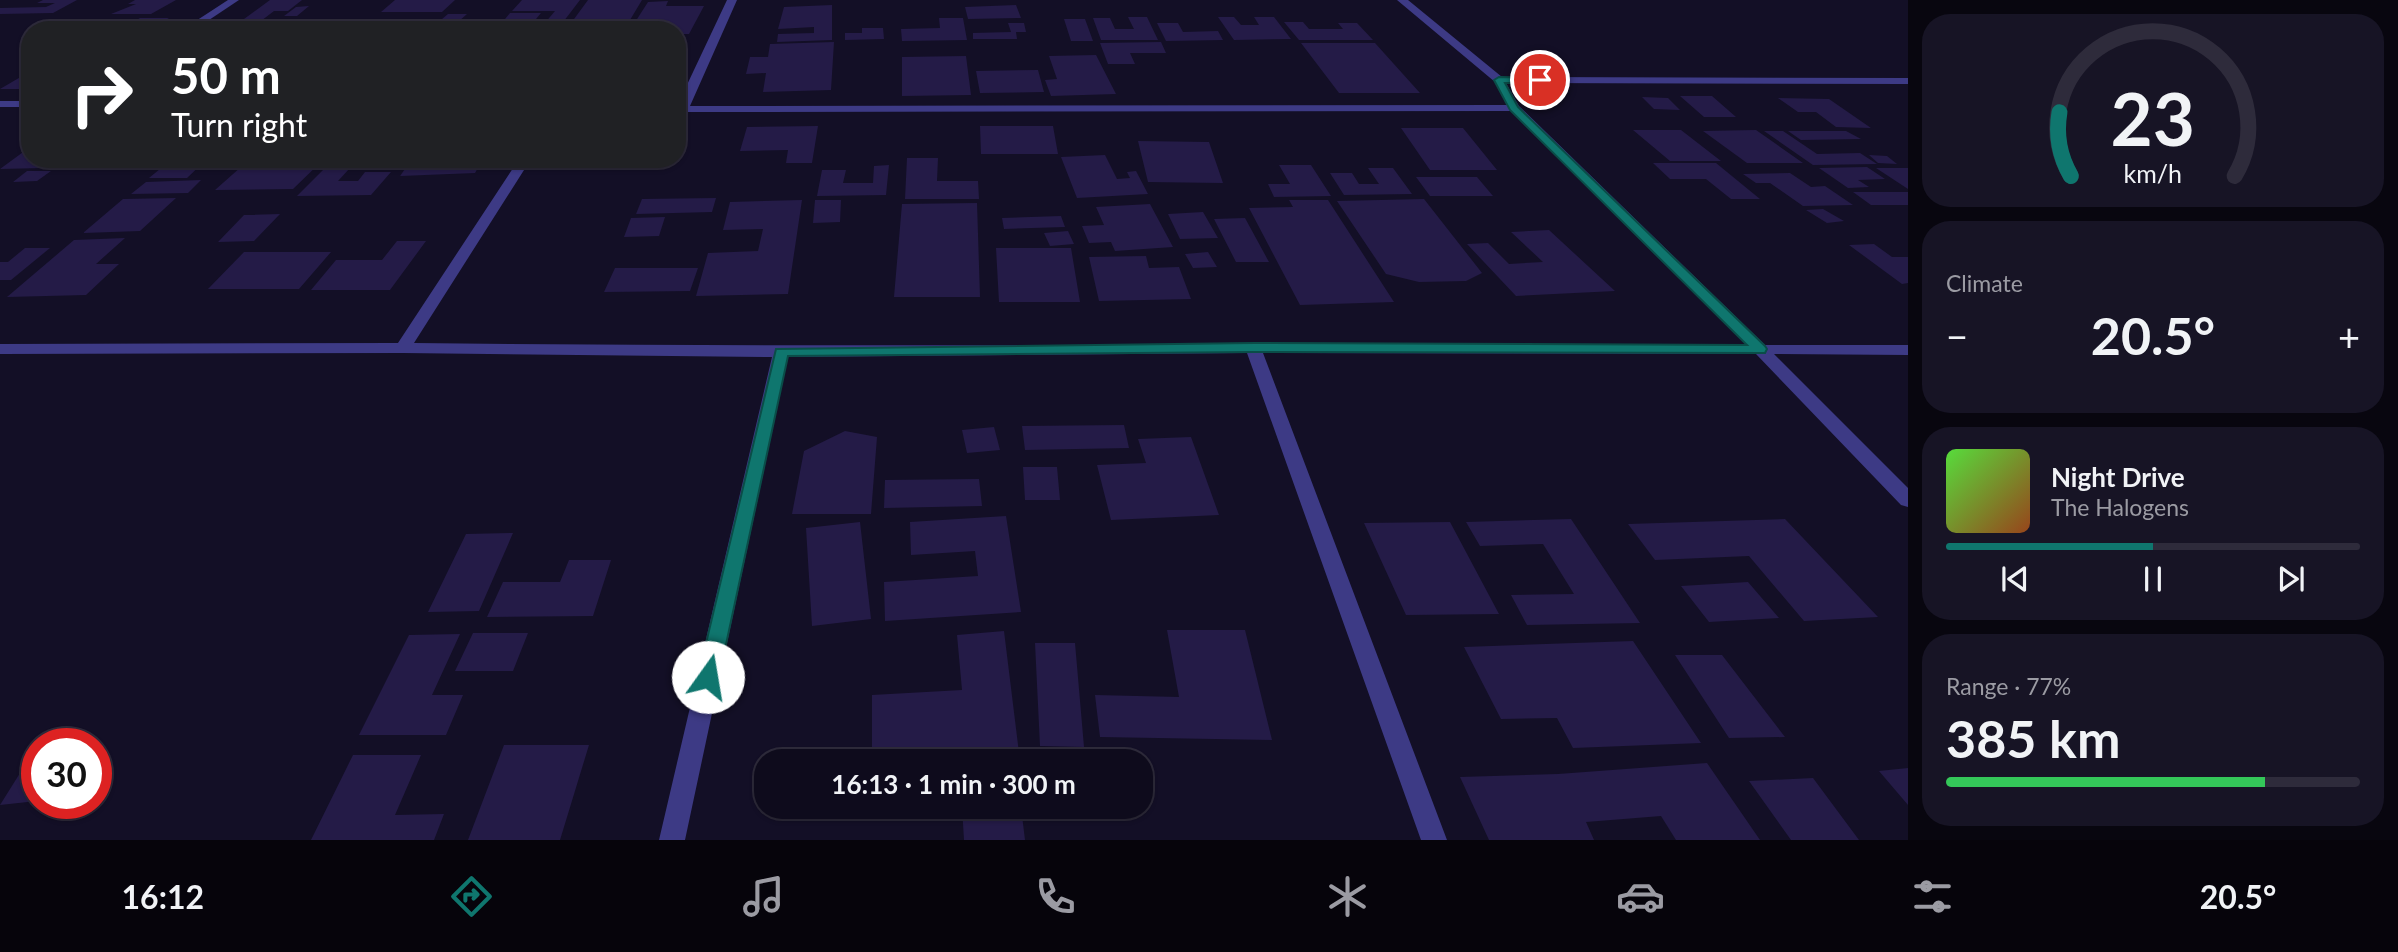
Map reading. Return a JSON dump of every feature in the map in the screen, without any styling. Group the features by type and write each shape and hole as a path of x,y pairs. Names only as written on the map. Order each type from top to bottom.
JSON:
{"street":[{"path":"201,21 234,0"},
{"path":"686,97 732,0"},
{"path":"1402,0 1499,80 1514,108 1760,349 1908,500"},
{"path":"1499,80 1908,82"},
{"path":"0,103 21,104"},
{"path":"686,110 1514,108"},
{"path":"403,348 519,168"},
{"path":"0,349 403,348 781,352 1253,348 1908,350"},
{"path":"1253,348 1434,840"},
{"path":"672,840 781,352"}],"building":[{"path":"43,0 77,0 53,13 0,14 0,8 46,7 55,3 37,3"},
{"path":"135,0 176,0 151,14 111,14 136,4 128,4"},
{"path":"270,0 302,0 288,11 274,11 261,21 241,21"},
{"path":"395,0 455,0 442,12 381,12"},
{"path":"522,0 580,0 564,21 547,21 555,11 512,11"},
{"path":"588,0 642,0 629,21 573,21"},
{"path":"668,1 666,6 704,6 689,34 686,34 686,21 636,21 648,2"},
{"path":"832,5 832,40 777,42 778,34 814,33 814,27 778,29 784,7"},
{"path":"1016,5 1021,18 968,19 965,7"},
{"path":"309,6 297,16 284,16 296,7"},
{"path":"510,13 541,13 534,21 503,21"},
{"path":"448,14 467,14 459,21 440,21"},
{"path":"1128,17 1147,17 1158,40 1101,40 1093,18 1110,18 1115,29 1134,29"},
{"path":"1218,17 1234,17 1241,25 1259,25 1254,17 1274,17 1291,39 1234,40"},
{"path":"140,18 169,18 164,21 135,21"},
{"path":"939,18 963,18 967,40 902,41 901,29 940,28"},
{"path":"1064,19 1085,19 1093,41 1071,41"},
{"path":"1284,22 1303,22 1309,29 1343,29 1338,23 1357,23 1373,40 1299,40"},
{"path":"1008,23 1024,23 1026,32 1016,32 1017,39 973,39 973,33 1011,32"},
{"path":"1157,23 1178,23 1183,32 1218,31 1223,40 1166,41"},
{"path":"862,28 883,28 884,39 845,40 845,33 862,33"},
{"path":"834,42 831,90 763,92 766,73 746,74 750,57 768,57 770,44"},
{"path":"1161,42 1166,53 1130,53 1135,64 1108,64 1100,43"},
{"path":"1301,43 1375,43 1420,93 1339,93"},
{"path":"1096,55 1116,94 1051,96 1045,80 1057,79 1049,56"},
{"path":"966,56 971,95 902,96 902,57"},
{"path":"1038,70 1044,92 980,93 976,71"},
{"path":"21,77 21,89 0,89"},
{"path":"1680,96 1712,96 1736,117 1704,117"},
{"path":"1642,97 1668,98 1680,110 1654,109"},
{"path":"1778,98 1829,99 1871,128 1836,127 1816,112 1798,112"},
{"path":"818,126 812,163 786,163 788,150 740,151 747,127"},
{"path":"980,126 1053,126 1058,154 981,154"},
{"path":"1401,128 1463,128 1497,170 1430,170"},
{"path":"1633,130 1681,130 1721,161 1670,161"},
{"path":"1756,130 1803,163 1747,163 1703,131"},
{"path":"1764,131 1783,131 1817,154 1860,153 1877,164 1813,165"},
{"path":"1788,131 1846,131 1861,139 1801,140"},
{"path":"1138,141 1209,142 1223,183 1148,182"},
{"path":"21,154 21,168 43,168 0,169"},
{"path":"1105,155 1117,179 1130,178 1127,172 1136,171 1148,194 1077,198 1061,157"},
{"path":"1869,155 1887,156 1897,164 1878,163"},
{"path":"907,158 938,158 937,181 978,181 979,199 905,199"},
{"path":"1653,163 1716,163 1760,199 1731,199 1706,179 1670,179"},
{"path":"889,165 886,195 817,196 822,170 846,170 843,183 873,183 874,166"},
{"path":"1279,165 1311,165 1331,196 1274,197 1268,184 1290,184"},
{"path":"1867,167 1885,179 1858,180 1869,187 1848,188 1819,168"},
{"path":"161,168 198,168 187,178 149,178"},
{"path":"240,168 315,168 293,189 215,190"},
{"path":"325,168 350,168 338,181 358,181 365,172 391,172 371,195 297,196"},
{"path":"406,168 478,168 475,173 400,176"},
{"path":"1368,168 1393,168 1412,194 1344,195 1330,173 1352,173 1359,184 1379,184"},
{"path":"1876,168 1908,168 1908,189"},
{"path":"27,171 51,171 37,181 13,182"},
{"path":"1790,173 1811,187 1825,186 1853,205 1803,206 1770,183 1756,183 1743,174"},
{"path":"1416,177 1477,177 1493,196 1430,196"},
{"path":"201,180 188,193 131,194 146,182"},
{"path":"1853,192 1908,192 1908,205 1871,205"},
{"path":"176,198 140,231 83,233 123,199"},
{"path":"716,198 712,212 636,214 642,199"},
{"path":"1424,199 1482,273 1466,281 1419,282 1386,274 1337,201"},
{"path":"802,200 788,294 696,296 708,253 758,251 763,229 723,230 730,202"},
{"path":"815,200 841,200 840,222 813,223"},
{"path":"1289,200 1328,200 1394,302 1300,305 1249,208 1293,207"},
{"path":"977,203 980,297 894,297 902,204"},
{"path":"1150,204 1173,247 1115,251 1111,242 1089,243 1082,226 1104,225 1096,207"},
{"path":"1823,209 1844,221 1827,223 1806,210"},
{"path":"1203,212 1218,238 1180,239 1168,214"},
{"path":"280,214 254,241 218,242 244,215"},
{"path":"1061,216 1065,227 1004,229 1002,218"},
{"path":"665,217 659,236 624,237 631,218"},
{"path":"1245,218 1269,262 1236,262 1214,219"},
{"path":"1549,230 1615,291 1516,296 1467,244 1488,243 1509,264 1543,262 1511,232"},
{"path":"1068,231 1074,244 1050,246 1044,233"},
{"path":"125,238 96,264 119,264 86,295 7,297 74,240"},
{"path":"397,241 426,241 390,290 311,290 336,260 382,260"},
{"path":"1874,244 1892,257 1908,257 1908,283 1902,284 1849,245"},
{"path":"25,248 50,248 11,280 0,280 0,262 8,262"},
{"path":"996,248 1071,248 1080,302 999,302"},
{"path":"244,252 331,252 299,289 208,289"},
{"path":"1208,252 1217,267 1193,268 1185,254"},
{"path":"1146,256 1149,268 1179,267 1191,299 1099,301 1089,257"},
{"path":"615,268 698,268 690,291 604,292"},
{"path":"1124,425 1129,448 1025,450 1022,426"},
{"path":"994,427 1000,450 967,453 962,430"},
{"path":"845,431 877,437 871,514 792,514 804,451"},
{"path":"1191,437 1219,515 1111,520 1097,465 1146,463 1138,439"},
{"path":"1023,467 1057,467 1060,500 1025,500"},
{"path":"979,479 982,506 884,508 885,480"},
{"path":"1006,516 1021,612 885,621 884,582 978,576 975,551 911,555 910,522"},
{"path":"1571,519 1640,623 1527,625 1511,595 1574,594 1543,544 1480,546 1466,522"},
{"path":"1785,519 1878,617 1804,621 1749,556 1655,560 1628,524"},
{"path":"860,522 871,619 812,626 806,528"},
{"path":"1450,522 1499,614 1406,615 1364,523"},
{"path":"513,533 479,611 428,612 466,534"},
{"path":"569,560 611,560 593,616 487,617 503,582 560,582"},
{"path":"1748,582 1779,618 1709,622 1681,586"},
{"path":"1167,630 1245,630 1272,740 1100,737 1095,695 1179,697"},
{"path":"1004,631 1019,749 872,749 872,695 962,690 957,635"},
{"path":"473,633 528,633 513,671 455,671"},
{"path":"460,634 432,695 463,695 446,735 359,735 409,635"},
{"path":"1633,641 1701,743 1573,748 1557,718 1501,719 1464,647"},
{"path":"1035,643 1075,643 1084,747 1040,746"},
{"path":"1675,655 1722,655 1785,737 1729,738"},
{"path":"504,745 589,745 560,840 468,840"},
{"path":"353,755 421,755 395,815 444,814 434,840 311,840"},
{"path":"1707,763 1760,840 1676,840 1661,816 1586,822 1594,840 1489,840 1460,777 1558,774"},
{"path":"1908,768 1908,805 1879,771"},
{"path":"21,772 21,803 0,805"},
{"path":"1813,778 1859,840 1791,840 1749,781"},
{"path":"963,819 1022,819 1025,840 964,840"}],"route":[{"path":"708,677 781,352 1253,348 1760,349 1514,108 1499,80 1540,80"}]}
